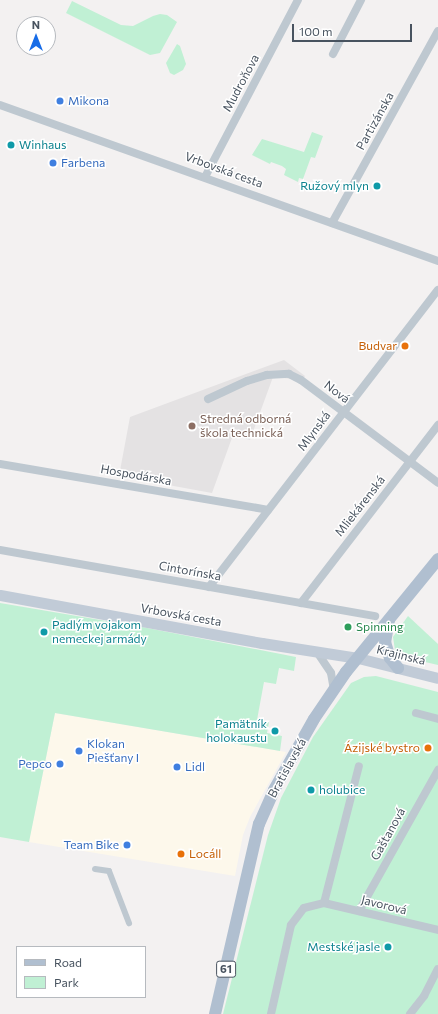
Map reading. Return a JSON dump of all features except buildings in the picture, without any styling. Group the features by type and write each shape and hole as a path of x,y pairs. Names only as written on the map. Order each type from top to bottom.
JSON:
{"main road":[{"name":"Bratislavská","path":"215,1014 259,824 274,790 314,719 334,690 438,559"},
{"name":"Vrbovská cesta","path":"0,595 358,658"},
{"path":"390,619 385,642 390,658 398,668"},
{"name":"Krajinská","path":"358,658 438,678"}],"street":[{"name":"Mudroňova","path":"205,177 298,0"},
{"path":"333,54 361,0"},
{"name":"Partizánska","path":"332,223 438,31"},
{"name":"Vrbovská cesta","path":"0,105 438,261"},
{"name":"Mlynská","path":"210,587 438,290"},
{"name":"Nová","path":"208,399 246,381 271,374 289,374 301,380 438,483"},
{"name":"Mliekárenská","path":"301,603 438,425"},
{"name":"Hospodárska","path":"0,464 268,510"},
{"name":"Cintorínska","path":"0,550 375,616"},
{"path":"317,652 331,674 334,690"},
{"path":"416,713 438,719"},
{"path":"271,1014 292,925 304,908 324,903 359,766"},
{"name":"Gaštanová","path":"359,911 438,770"},
{"path":"95,869 109,871 129,923"},
{"name":"Javorová","path":"324,903 438,930"},
{"path":"410,1014 424,996 438,969"}],"shaded area":[{"name":"Stredná odborná škola technická","path":"284,360 305,376 300,383 293,379 273,377 250,440 233,435 212,493 119,476 130,417"},
{"path":"55,713 286,752 250,817 243,835 235,876 29,842"}],"green space":[{"path":"72,1 121,25 133,26 160,14 167,15 177,22 160,53 150,55 66,13"},
{"path":"177,44 180,46 186,64 183,70 174,75 170,73 166,63"},
{"path":"312,132 323,136 315,158 311,157 303,179 299,178 298,182 284,175 286,169 282,166 271,162 270,164 252,155 262,139 304,152"},
{"path":"0,603 142,627 296,657 294,671 279,668 276,684 264,682 257,720 269,722 267,733 282,736 280,751 55,713 29,842 0,837"},
{"path":"408,616 438,644 438,665 412,659 399,654 395,650 393,637"},
{"path":"376,676 438,692 438,1014 223,1014 268,835 281,798 313,737 351,683 364,677"}],"place":[{"name":"Mikona","path":"60,101"},
{"name":"Winhaus","path":"11,145"},
{"name":"Farbena","path":"53,163"},
{"name":"Ružový mlyn","path":"377,186"},
{"name":"Budvar","path":"405,346"},
{"name":"Stredná odborná škola technická","path":"192,426"},
{"name":"Spinning","path":"348,627"},
{"name":"Padlým vojakom nemeckej armády","path":"44,632"},
{"name":"Pamätník holokaustu","path":"275,731"},
{"name":"Ázijské bystro","path":"428,748"},
{"name":"Klokan Piešťany I","path":"79,751"},
{"name":"Pepco","path":"60,764"},
{"name":"Lidl","path":"177,767"},
{"name":"holubice","path":"311,790"},
{"name":"Team Bike","path":"127,845"},
{"name":"Locáll","path":"181,854"},
{"name":"Mestské jasle","path":"388,947"}]}
